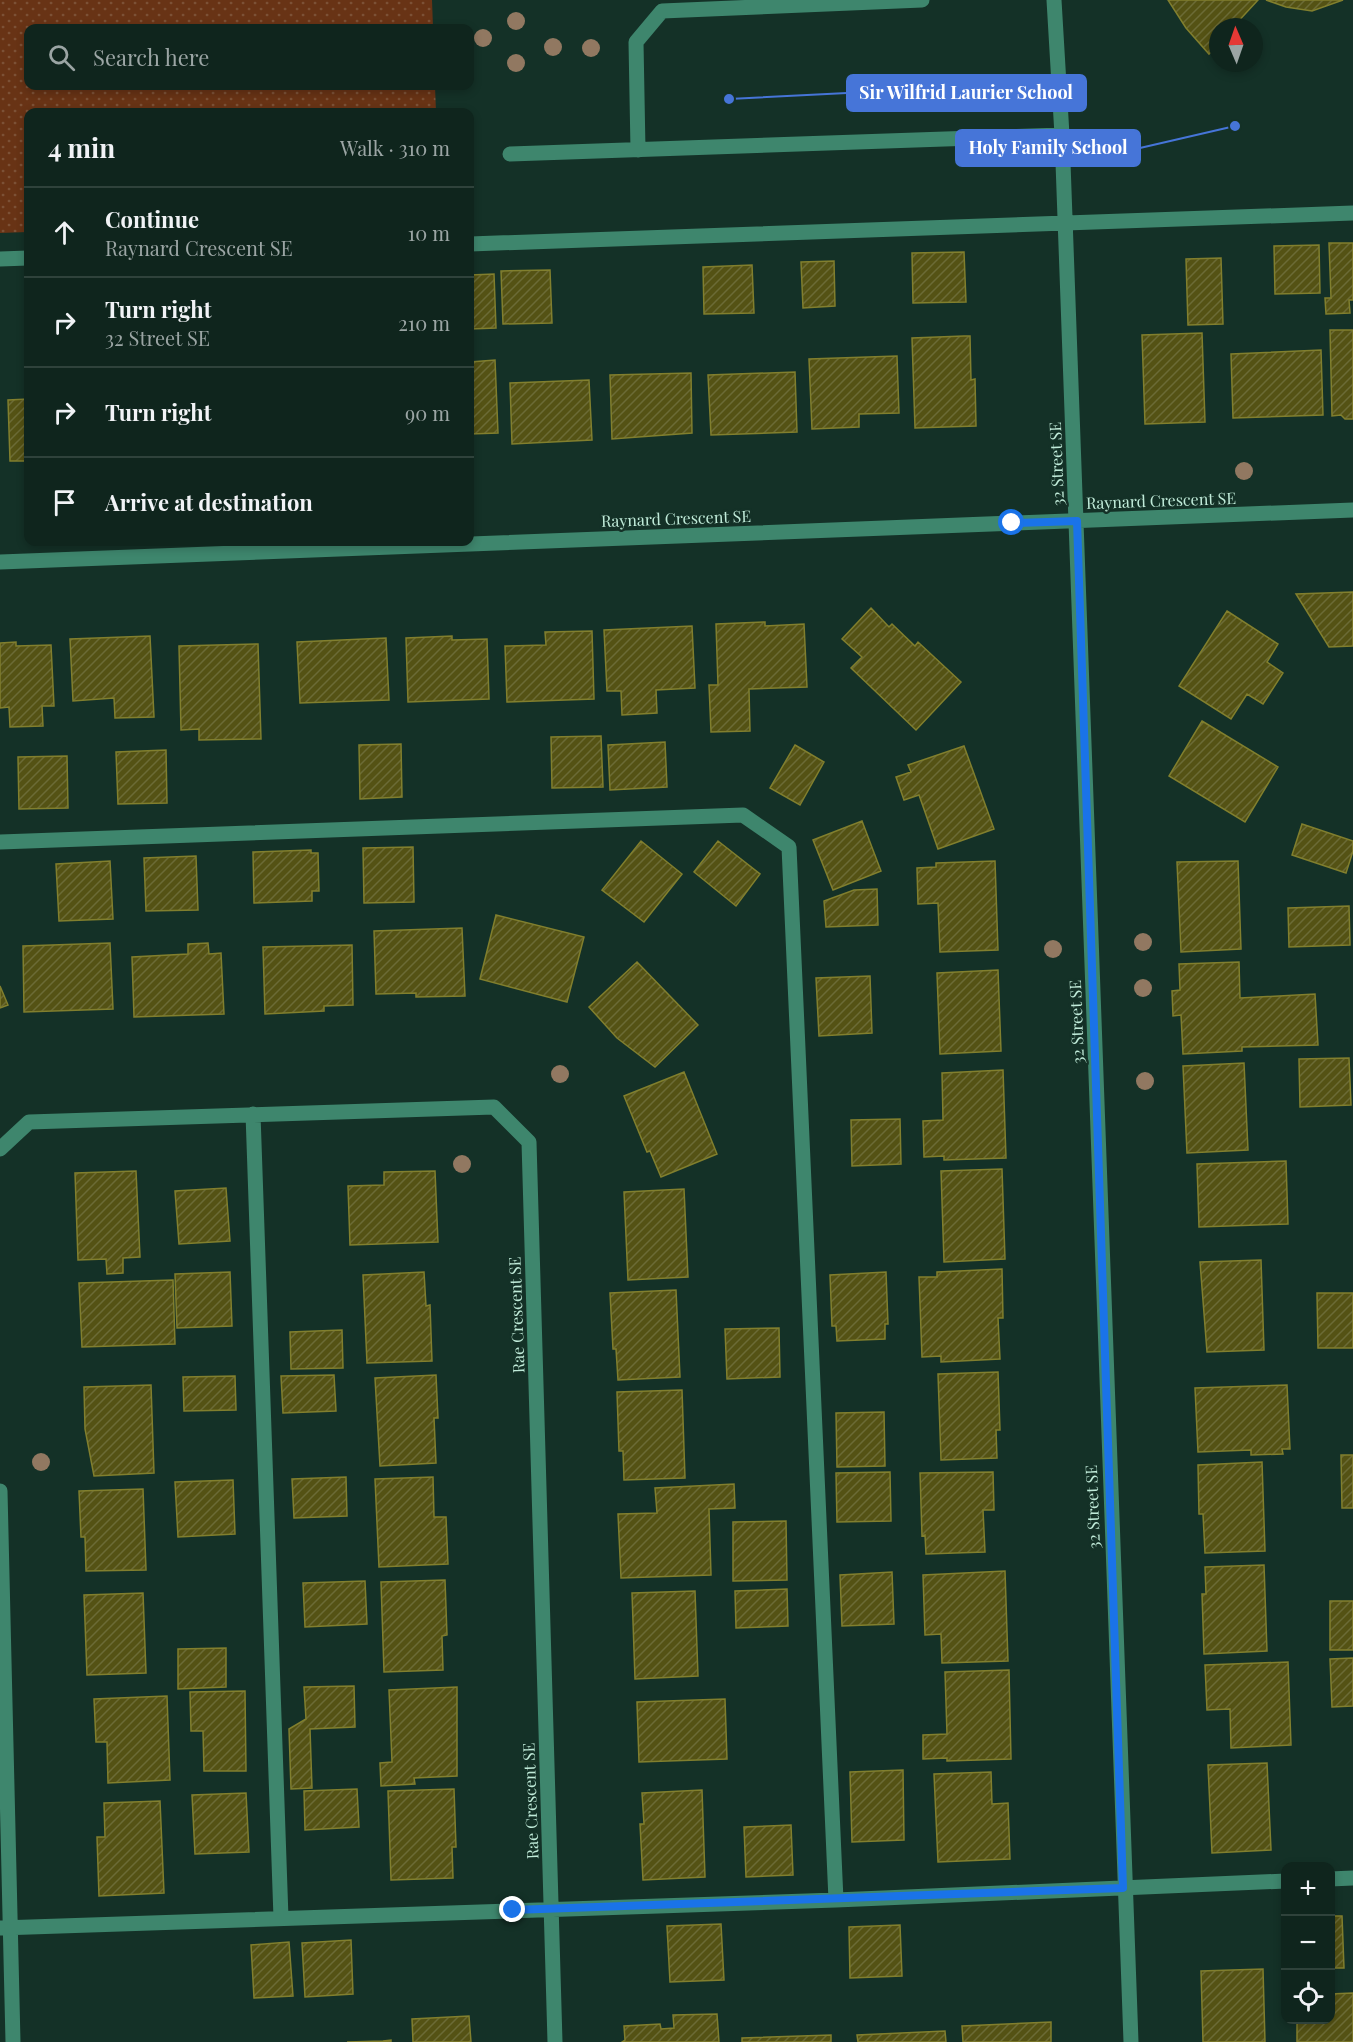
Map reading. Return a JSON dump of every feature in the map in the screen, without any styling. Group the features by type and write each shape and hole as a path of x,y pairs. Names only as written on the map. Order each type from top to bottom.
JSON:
{"street":[{"path":"638,150 636,42 662,11 922,0"},
{"name":"32 Street SE","path":"1054,0 1062,135 1077,521 1123,1888 1131,2042"},
{"path":"510,154 1062,135"},
{"path":"474,244 1353,213"},
{"path":"0,259 24,258"},
{"name":"Raynard Crescent SE","path":"474,544 1353,510"},
{"name":"Raynard Crescent SE","path":"0,562 420,546"},
{"path":"0,842 743,815 789,847 837,1900"},
{"name":"Rae Crescent SE","path":"0,1149 29,1122 494,1107 529,1142 555,2042"},
{"path":"253,1114 281,1918"},
{"path":"0,1491 5,1928 13,2042"},
{"path":"1335,1879 1353,1878"},
{"path":"5,1928 837,1900 1281,1881"}],"shaded area":[{"path":"0,0 432,0 433,24 24,24 24,90 435,90 436,108 24,108 24,232 0,233"}],"building":[{"path":"1168,0 1258,0 1241,18 1209,18 1209,54 1186,28"},
{"path":"1266,0 1343,0 1312,11 1286,7"},
{"path":"1329,243 1353,243 1353,300 1349,300 1350,313 1326,314 1325,298 1331,298"},
{"path":"1319,245 1320,293 1275,294 1274,246"},
{"path":"964,252 966,302 913,303 912,253"},
{"path":"1221,258 1223,324 1188,325 1186,259"},
{"path":"834,261 835,306 803,308 801,262"},
{"path":"752,265 754,313 704,314 703,267"},
{"path":"550,270 552,323 503,324 501,271"},
{"path":"494,274 496,328 474,329 474,275"},
{"path":"1330,330 1353,330 1353,419 1345,419 1341,415 1332,416"},
{"path":"1202,333 1205,422 1145,424 1142,335"},
{"path":"970,336 971,380 975,379 976,426 915,428 912,338"},
{"path":"1321,350 1323,415 1233,418 1231,354"},
{"path":"897,356 899,413 859,414 859,427 812,429 809,359"},
{"path":"495,360 498,433 474,434 474,362"},
{"path":"795,372 797,432 711,435 708,375"},
{"path":"691,373 692,433 612,439 610,375"},
{"path":"589,380 592,440 512,444 510,383"},
{"path":"24,399 24,461 10,461 8,400"},
{"path":"1353,592 1353,646 1329,647 1296,594"},
{"path":"871,608 889,627 892,624 915,646 918,642 961,682 916,730 851,668 862,657 842,639"},
{"path":"1227,611 1278,644 1267,662 1283,673 1263,704 1247,694 1231,719 1179,686"},
{"path":"765,622 765,626 804,624 807,687 749,689 750,731 711,732 709,685 718,685 716,624"},
{"path":"692,626 695,688 656,690 657,713 622,715 621,691 607,691 604,630"},
{"path":"592,631 594,699 507,702 505,646 546,645 545,632"},
{"path":"150,636 154,717 115,718 114,698 73,701 70,639"},
{"path":"452,636 452,640 487,639 489,699 408,702 406,638"},
{"path":"386,638 389,700 300,703 297,642"},
{"path":"16,642 16,646 51,645 54,706 42,706 43,726 10,727 9,707 0,708 0,643"},
{"path":"258,644 261,739 199,740 199,729 181,730 179,646"},
{"path":"1202,721 1278,767 1245,822 1169,776"},
{"path":"601,736 603,787 552,788 551,737"},
{"path":"665,742 667,787 610,790 608,745"},
{"path":"401,744 402,797 360,799 359,745"},
{"path":"795,745 824,762 800,805 770,788"},
{"path":"964,746 994,829 938,849 919,795 904,800 896,777 911,772 908,765"},
{"path":"166,750 167,803 118,804 116,752"},
{"path":"67,756 68,808 19,809 18,757"},
{"path":"862,821 881,871 833,890 813,840"},
{"path":"1302,824 1353,841 1353,851 1346,873 1292,855"},
{"path":"641,841 682,874 644,922 602,890"},
{"path":"718,841 760,874 736,906 694,872"},
{"path":"413,847 414,902 364,903 363,848"},
{"path":"311,850 311,853 318,853 319,891 312,891 312,901 254,903 253,852"},
{"path":"196,856 198,910 146,911 144,858"},
{"path":"110,861 113,919 59,921 56,864"},
{"path":"995,861 998,950 940,952 938,903 918,904 917,868 936,867 936,863"},
{"path":"1238,861 1241,949 1181,952 1177,862"},
{"path":"877,889 878,925 826,927 824,901 854,890"},
{"path":"1349,906 1350,945 1289,947 1288,908"},
{"path":"496,915 584,937 567,1002 480,979"},
{"path":"462,928 465,996 416,997 416,993 376,994 374,931"},
{"path":"110,943 113,1009 24,1012 23,946"},
{"path":"208,943 209,954 221,953 224,1014 134,1017 132,957 188,954 188,944"},
{"path":"352,945 353,1005 324,1006 324,1011 265,1014 263,947"},
{"path":"637,962 698,1025 655,1067 617,1038 589,1007"},
{"path":"1239,962 1240,998 1315,994 1318,1045 1242,1047 1242,1051 1183,1054 1181,1015 1173,1016 1172,991 1180,990 1179,964"},
{"path":"998,970 1001,1051 940,1054 937,973"},
{"path":"870,976 872,1033 819,1036 816,978"},
{"path":"0,986 8,1005 0,1008"},
{"path":"1349,1058 1351,1105 1300,1107 1299,1059"},
{"path":"1244,1063 1248,1150 1187,1153 1183,1066"},
{"path":"1003,1070 1006,1158 944,1160 944,1156 924,1157 923,1121 943,1120 942,1073"},
{"path":"684,1072 717,1154 661,1177 650,1151 647,1152 624,1096"},
{"path":"900,1119 901,1164 852,1166 851,1120"},
{"path":"1286,1161 1288,1224 1199,1227 1197,1164"},
{"path":"1002,1169 1005,1259 944,1262 941,1171"},
{"path":"136,1171 140,1257 123,1258 123,1273 107,1274 106,1259 78,1260 75,1173"},
{"path":"435,1171 438,1242 350,1245 348,1186 384,1185 384,1172"},
{"path":"226,1188 230,1241 179,1244 175,1191"},
{"path":"684,1189 688,1277 628,1280 624,1192"},
{"path":"1261,1260 1264,1350 1207,1352 1200,1262"},
{"path":"1002,1269 1003,1318 998,1318 1000,1359 941,1362 941,1356 922,1357 919,1277 937,1277 937,1272"},
{"path":"230,1272 232,1326 177,1328 175,1274"},
{"path":"424,1272 426,1306 430,1305 432,1361 367,1363 363,1275"},
{"path":"886,1272 888,1324 885,1324 885,1339 837,1341 836,1326 832,1326 830,1275"},
{"path":"173,1280 175,1344 82,1347 79,1283"},
{"path":"676,1290 680,1377 618,1380 616,1349 613,1349 610,1293"},
{"path":"1317,1293 1353,1293 1353,1348 1318,1348"},
{"path":"779,1328 780,1377 727,1379 725,1329"},
{"path":"342,1330 343,1368 291,1369 290,1332"},
{"path":"998,1372 1000,1430 996,1430 997,1458 941,1460 938,1374"},
{"path":"334,1375 336,1411 283,1413 281,1376"},
{"path":"436,1375 438,1418 434,1418 436,1463 380,1466 375,1378"},
{"path":"235,1376 236,1410 184,1411 183,1377"},
{"path":"151,1385 154,1473 94,1476 85,1429 84,1387"},
{"path":"1287,1385 1290,1449 1282,1449 1283,1454 1251,1455 1251,1450 1198,1452 1195,1388"},
{"path":"682,1390 685,1478 624,1480 623,1451 619,1451 617,1392"},
{"path":"884,1412 885,1466 837,1467 836,1413"},
{"path":"1341,1455 1353,1455 1353,1508 1342,1508"},
{"path":"1262,1462 1265,1551 1205,1553 1203,1514 1199,1514 1198,1465"},
{"path":"890,1472 891,1521 837,1522 836,1473"},
{"path":"993,1472 994,1510 983,1510 985,1552 926,1554 925,1535 922,1536 920,1473"},
{"path":"346,1477 347,1516 294,1518 292,1479"},
{"path":"433,1477 434,1517 446,1517 448,1564 379,1567 375,1479"},
{"path":"233,1480 235,1534 178,1537 175,1482"},
{"path":"734,1484 735,1508 709,1509 711,1575 621,1578 618,1514 657,1513 655,1488"},
{"path":"143,1489 146,1570 86,1571 85,1537 81,1537 79,1491"},
{"path":"786,1521 787,1580 733,1581 733,1522"},
{"path":"1264,1565 1267,1651 1204,1654 1202,1594 1206,1594 1205,1567"},
{"path":"1005,1571 1008,1661 942,1663 941,1634 925,1635 923,1575"},
{"path":"892,1572 894,1624 842,1626 840,1575"},
{"path":"445,1580 447,1635 442,1636 443,1670 384,1672 381,1582"},
{"path":"365,1581 367,1624 305,1627 303,1583"},
{"path":"787,1589 788,1626 736,1628 735,1591"},
{"path":"695,1591 698,1676 635,1679 632,1593"},
{"path":"143,1593 146,1673 87,1675 84,1595"},
{"path":"1330,1601 1353,1601 1353,1650 1330,1650"},
{"path":"226,1648 226,1687 178,1689 178,1649"},
{"path":"1353,1658 1353,1706 1332,1707 1330,1659"},
{"path":"1288,1662 1291,1745 1231,1748 1230,1709 1207,1710 1205,1665"},
{"path":"1009,1670 1011,1759 947,1761 947,1758 923,1759 923,1735 947,1734 945,1672"},
{"path":"354,1686 355,1727 310,1729 312,1788 291,1789 289,1729 306,1719 304,1687"},
{"path":"457,1687 457,1776 414,1778 415,1784 381,1786 380,1763 392,1762 389,1690"},
{"path":"245,1691 246,1771 204,1771 203,1731 191,1731 190,1692"},
{"path":"167,1696 170,1780 108,1783 107,1742 96,1742 94,1699"},
{"path":"725,1699 727,1759 639,1762 637,1702"},
{"path":"1267,1763 1271,1850 1212,1853 1208,1765"},
{"path":"903,1770 904,1840 852,1842 850,1772"},
{"path":"991,1772 992,1804 1008,1803 1010,1859 938,1862 934,1774"},
{"path":"357,1789 359,1827 305,1830 304,1791"},
{"path":"454,1789 456,1847 452,1847 453,1878 391,1880 388,1791"},
{"path":"702,1790 705,1877 643,1880 640,1824 644,1824 642,1793"},
{"path":"246,1793 249,1852 195,1854 192,1795"},
{"path":"160,1801 164,1893 99,1896 97,1837 105,1837 104,1803"},
{"path":"791,1825 793,1875 746,1877 744,1827"},
{"path":"1335,1916 1342,1916 1344,1968 1335,1968"},
{"path":"721,1924 724,1980 670,1982 667,1926"},
{"path":"900,1925 902,1976 850,1978 849,1927"},
{"path":"351,1940 353,1994 305,1997 302,1943"},
{"path":"289,1942 293,1996 254,1998 251,1945"},
{"path":"1263,1969 1265,2042 1203,2042 1201,1971"},
{"path":"1353,1993 1353,2042 1297,2042 1297,2024 1335,2024 1335,1994"},
{"path":"717,2014 719,2042 622,2042 625,2040 624,2026 660,2024 661,2029 674,2028 673,2015"},
{"path":"469,2016 471,2042 413,2042 412,2019"},
{"path":"1051,2022 1051,2042 963,2042 962,2026"},
{"path":"945,2031 946,2042 858,2042 857,2035"},
{"path":"831,2035 831,2042 742,2042 742,2038"},
{"path":"391,2040 391,2042 347,2042 383,2041"}],"place":[{"name":"Sir Wilfrid Laurier School","path":"729,99"},
{"name":"Holy Family School","path":"1235,126"}],"route":[{"path":"513,1910 1123,1888 1077,521 1012,523"}]}
